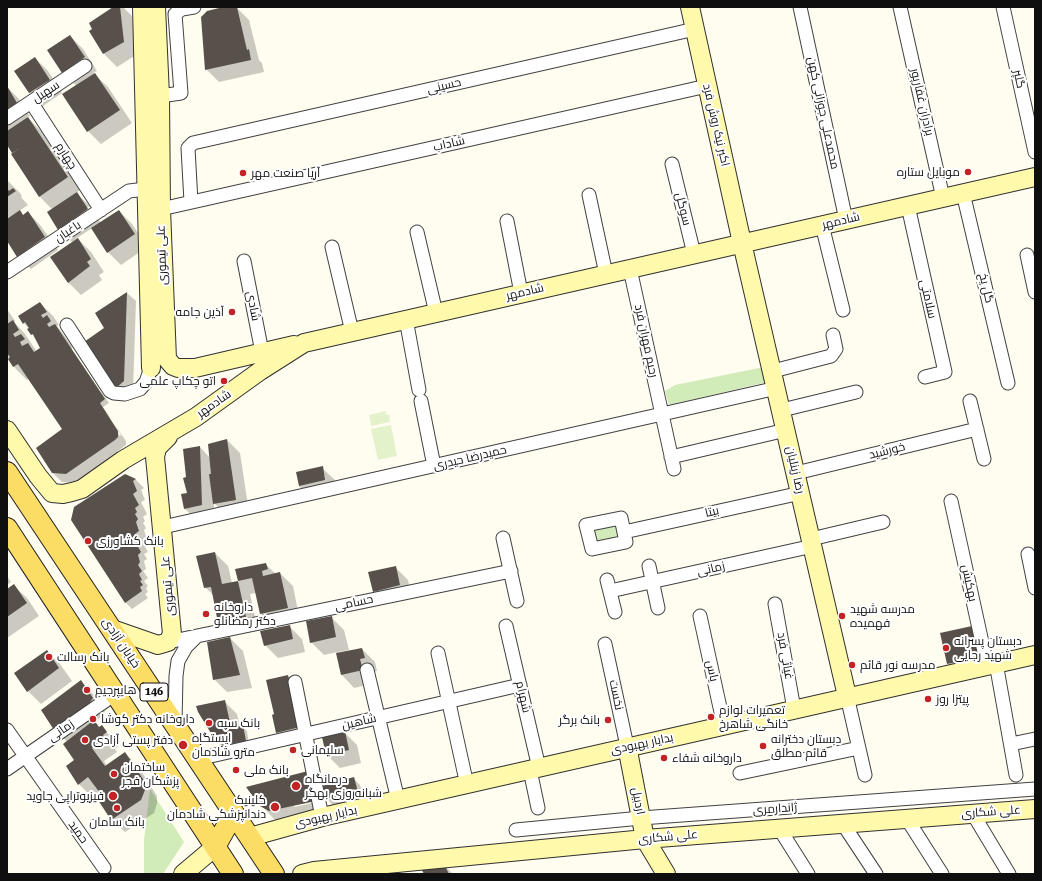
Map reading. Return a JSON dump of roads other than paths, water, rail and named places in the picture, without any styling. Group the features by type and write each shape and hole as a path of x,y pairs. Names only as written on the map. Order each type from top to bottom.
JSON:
{"main road":[{"name":"علی تیموری","path":"142,7 138,190 154,209 166,354 170,363 178,368 200,368 304,343"},
{"name":"علی تیموری","path":"151,368 154,209 160,96 156,7"},
{"name":"اکبر نیک روش فرد","path":"690,7 742,243"},
{"name":"شادمهر","path":"7,430 38,476 52,493 63,494 82,489 123,460 176,429 224,398 260,371 304,343 1035,177"},
{"name":"رضا زینلیان","path":"742,243 777,388 847,696"},
{"name":"علی تیموری","path":"168,642 172,634 156,451 160,444 176,429"},
{"path":"7,445 13,454 34,511"},
{"name":"خیابان آزادی","path":"7,472 274,874"},
{"name":"146","path":"7,528 233,874"},
{"path":"7,546 46,586"},
{"path":"112,629 158,645 168,642"},
{"name":"بدایار بهبودی","path":"250,837 322,817 467,785 627,746 724,726 847,696 1035,655"},
{"name":"اردبیل","path":"627,746 645,839 666,874"},
{"name":"علی شکاری","path":"302,874 314,871 645,839 1035,809"},
{"path":"183,874 215,847 234,812"},
{"path":"215,847 250,837"}],"street":[{"path":"160,96 181,93 175,14 178,11 190,7"},
{"name":"محمدعلی جوزانی کهن","path":"800,7 846,220"},
{"name":"برادران غفارپور","path":"900,7 943,198"},
{"name":"گلپر","path":"1003,7 1035,152"},
{"name":"حسینی","path":"191,202 188,148 193,143 695,29"},
{"name":"سهیل","path":"7,118 85,66"},
{"name":"شاداب","path":"154,209 191,202 707,86"},
{"name":"چهارم","path":"31,102 101,210"},
{"name":"سوگل","path":"672,164 694,254"},
{"name":"باغبان","path":"7,272 101,210 138,190"},
{"name":"گل یخ","path":"963,193 1008,383"},
{"path":"589,195 606,274"},
{"name":"سلامتی","path":"908,206 945,372 925,377"},
{"path":"507,221 521,293"},
{"path":"822,225 843,310"},
{"path":"417,232 436,313"},
{"path":"332,247 352,332"},
{"path":"1027,255 1035,292"},
{"name":"شادی","path":"244,261 262,352"},
{"name":"رحیم مهران فرد","path":"630,269 673,463 786,430"},
{"path":"406,319 434,466"},
{"path":"67,325 110,391 125,394 140,389 146,382 151,368"},
{"path":"772,371 831,356 836,349 833,335"},
{"name":"حمیدرضا حیدری","path":"163,527 777,388"},
{"path":"782,410 856,392"},
{"path":"970,401 984,459"},
{"name":"خورشید","path":"796,473 977,429"},
{"name":"بیتا","path":"624,532 801,493"},
{"name":"بهکیش","path":"951,501 1011,744 1016,775"},
{"path":"812,543 883,522"},
{"path":"503,538 517,602"},
{"name":"زمانی","path":"615,612 609,586 653,582 812,543"},
{"path":"1028,554 1035,588"},
{"path":"649,566 658,608"},
{"name":"حسامی","path":"168,642 510,571"},
{"name":"غیاثی فرد","path":"775,604 794,709"},
{"name":"یاس","path":"700,616 724,726"},
{"name":"شهرام","path":"506,626 520,685 534,769 538,808"},
{"path":"174,723 178,661 186,647 198,636"},
{"name":"نخست","path":"605,644 627,746"},
{"path":"438,653 467,785"},
{"path":"367,670 398,800"},
{"path":"295,682 322,817"},
{"name":"شاهین","path":"198,759 520,685"},
{"name":"زمانی","path":"7,769 116,694"},
{"path":"847,696 866,775"},
{"name":"حمید","path":"7,730 104,868"},
{"path":"1011,744 1035,739"},
{"path":"740,773 859,748"},
{"name":"ژاندارمری","path":"516,830 641,818 1035,789"},
{"path":"973,814 1009,874"},
{"path":"907,819 942,874"},
{"path":"844,824 876,874"},
{"path":"779,828 808,874"}],"place":[{"name":"موبایل ستاره","path":"968,172"},
{"name":"آریا صنعت مهر","path":"243,173"},
{"name":"آذین جامه","path":"232,312"},
{"name":"اتو چکاپ علمی","path":"224,381"},
{"name":"بانک کشاورزی","path":"88,541"},
{"name":"داروخانه دکتر رمضانلو","path":"206,614"},
{"name":"مدرسه شهید فهمیده","path":"842,616"},
{"name":"دبستان پسرانه شهید رجایی","path":"946,648"},
{"name":"بانک رسالت","path":"49,657"},
{"name":"مدرسه نور قائم","path":"852,665"},
{"name":"هایپرجیم","path":"87,690"},
{"name":"پیتزا روز","path":"928,699"},
{"name":"تعمیرات لوازم خانگی شاهرخ","path":"711,717"},
{"name":"داروخانه دکتر کوشا","path":"93,719"},
{"name":"بانک برگر","path":"608,720"},
{"name":"بانک سپه","path":"209,723"},
{"name":"دفتر پستی آزادی","path":"85,740"},
{"name":"ایستگاه مترو شادمان","path":"183,745"},
{"name":"دبستان دخترانه قائم مطلق","path":"763,746"},
{"name":"سلیمانی","path":"293,750"},
{"name":"داروخانه شفاء","path":"664,758"},
{"name":"بانک ملی","path":"236,770"},
{"name":"ساختمان پزشکان فجر","path":"114,774"},
{"name":"درمانگاه شبانه‌روزی بهگر","path":"296,786"},
{"name":"فیزیوتراپی جاوید","path":"113,796"},
{"name":"کلینیک دندانپزشکی شادمان","path":"275,807"},
{"name":"بانک سامان","path":"117,808"}]}
